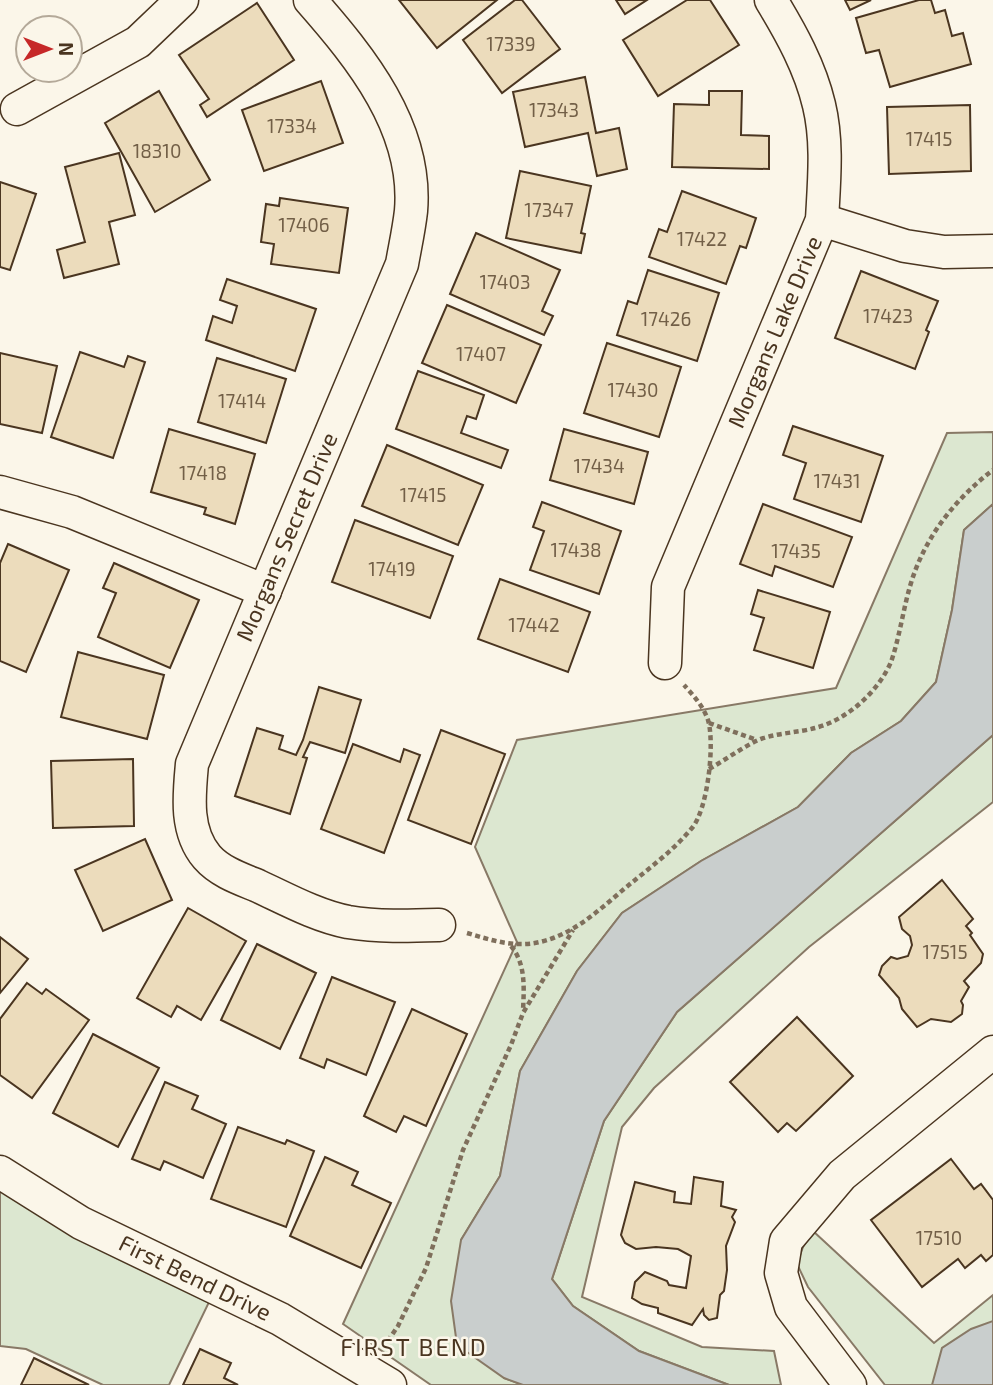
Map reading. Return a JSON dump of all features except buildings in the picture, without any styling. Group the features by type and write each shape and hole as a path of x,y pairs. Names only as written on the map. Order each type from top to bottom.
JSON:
{"street":[{"path":"17,109 138,42 182,0"},
{"name":"Morgans Secret Drive","path":"310,0 373,80 399,128 408,163 411,210 402,264 192,764 188,797 191,827 207,857 227,872 298,904 345,921 384,926 439,925"},
{"name":"Morgans Lake Drive","path":"665,663 668,587 822,220 825,162 819,105 797,44 771,0"},
{"path":"822,220 905,246 944,252 993,251"},
{"path":"0,492 72,512 265,591"},
{"path":"850,1385 791,1307 781,1273 786,1241 842,1175 993,1052"},
{"name":"First Bend Drive","path":"0,1172 81,1223 281,1319 379,1378"}],"path":[{"path":"709,769 758,740 816,728 837,720 874,689 887,673 911,583 934,532 956,503 993,470"},
{"path":"439,925 510,945 539,943 573,930 648,870 692,828 703,806 709,769 709,722 700,703 665,663"},
{"path":"709,722 758,740"},
{"path":"379,1378 398,1326 426,1268 458,1162 523,1013 573,930"},
{"path":"510,945 517,953 521,965 524,985 523,1013"}],"green space":[{"path":"993,432 993,504 964,530 952,610 936,682 901,721 851,753 798,807 701,861 622,913 577,971 520,1071 500,1176 461,1240 504,1378 523,1385 431,1385 343,1324 517,942 475,847 517,740 836,688 947,433"},
{"path":"993,735 993,802 809,947 654,1088 622,1127 582,1297 702,1347 774,1351 781,1385 729,1385 639,1351 573,1306 552,1279 604,1121 677,1012"},
{"path":"0,1185 211,1298 169,1385 103,1385 26,1349 0,1346"},
{"path":"813,1231 934,1343 993,1295 993,1385 885,1385 808,1287 797,1264"}],"shaded area":[{"path":"993,504 993,735 677,1012 604,1121 552,1279 573,1306 639,1351 729,1385 523,1385 504,1378 457,1345 451,1301 461,1240 500,1176 520,1071 577,971 622,913 701,861 798,807 851,753 901,721 936,682 952,610 964,530"},
{"path":"993,1321 993,1385 932,1385 942,1348 971,1329"}],"district":[{"name":"FIRST BEND","path":"414,1348"}]}
